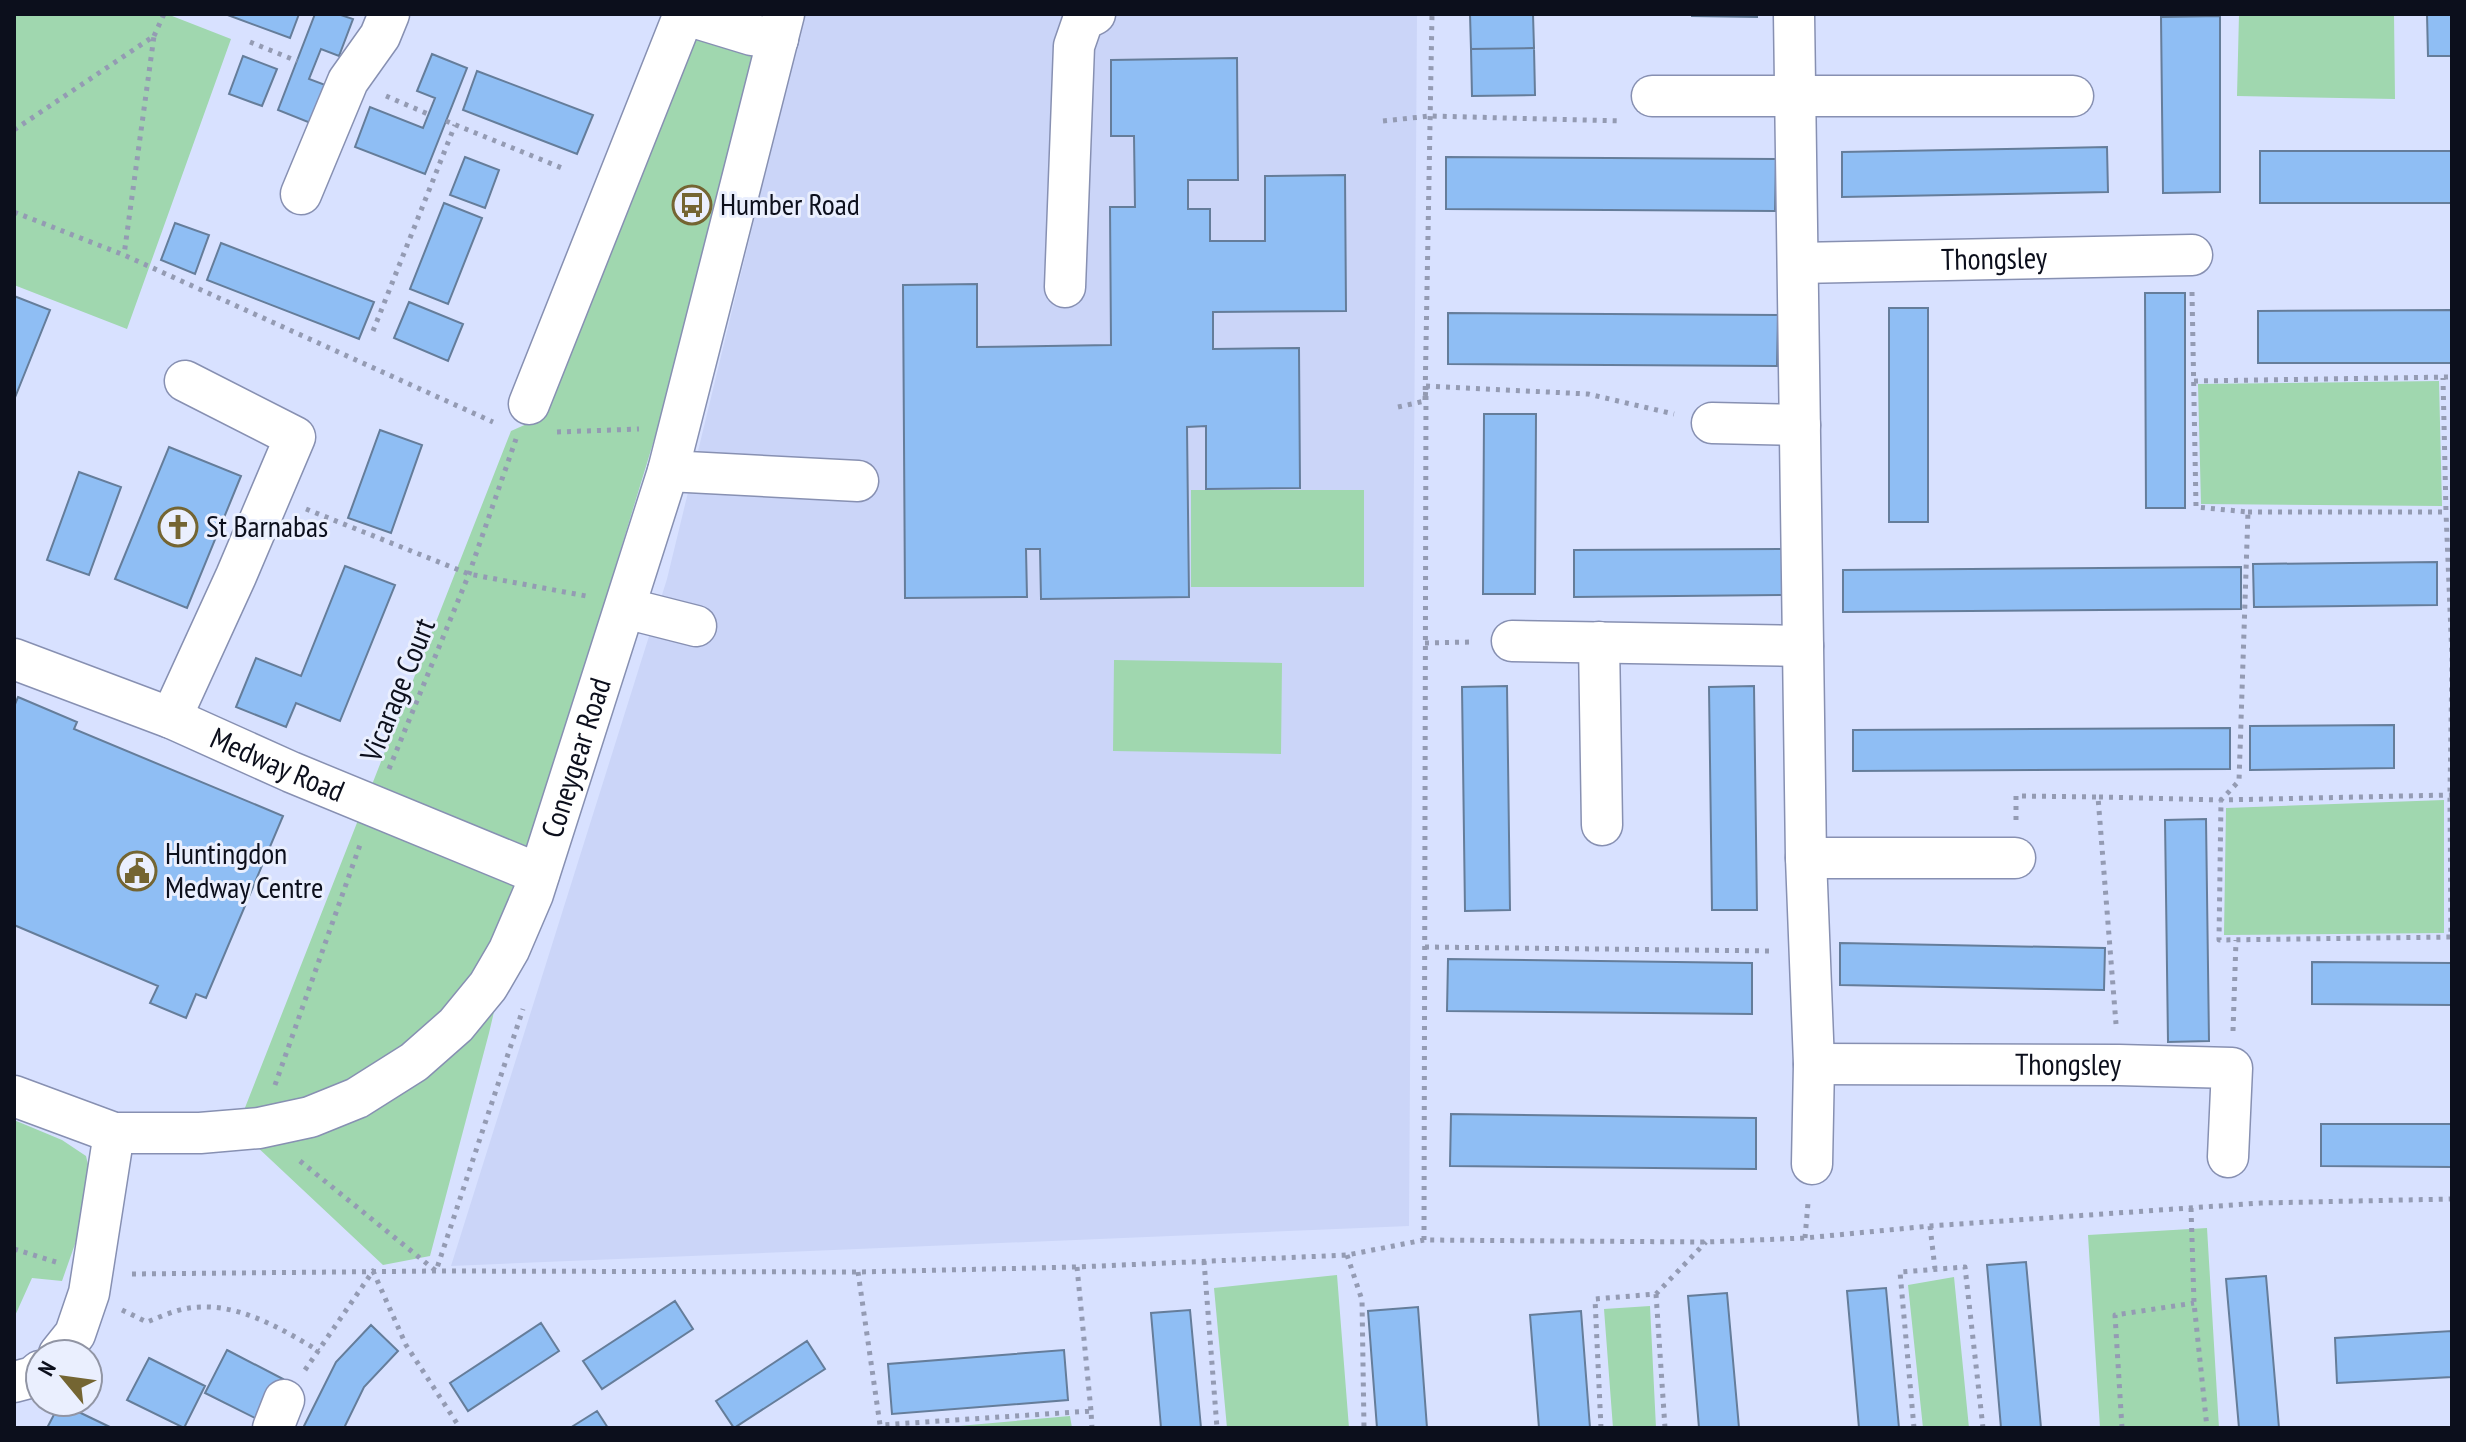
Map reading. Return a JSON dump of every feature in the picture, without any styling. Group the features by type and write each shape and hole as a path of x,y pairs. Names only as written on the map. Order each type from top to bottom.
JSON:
{"street":[{"path":"301,194 348,81 380,36 389,14"},
{"path":"532,423 683,14 752,35 781,27"},
{"path":"1065,287 1074,46 1083,20 1095,14"},
{"path":"1794,14 1806,858 1814,1064 1812,1164"},
{"name":"Coneygear Road","path":"14,1096 114,1133 200,1133 259,1128 310,1117 357,1098 414,1062 456,1025 488,986 509,950 533,894 668,471 781,27"},
{"path":"1644,109 1796,98 2073,96"},
{"name":"Thongsley","path":"1798,263 2192,255"},
{"path":"171,718 272,496 295,437 185,381"},
{"path":"1712,423 1800,425"},
{"path":"668,471 858,481"},
{"path":"625,608 696,626"},
{"path":"1512,641 1803,646"},
{"path":"1599,642 1602,825"},
{"name":"Medway Road","path":"14,659 171,718 374,807 539,874"},
{"path":"1806,858 2015,858"},
{"name":"Thongsley","path":"1814,1064 2232,1068"},
{"path":"2228,1157 2232,1068"},
{"path":"72,1338 92,1284 114,1133"}],"path":[{"path":"124,255 154,36 164,14"},
{"path":"1425,401 1432,14"},
{"path":"14,130 154,36"},
{"path":"250,42 297,61"},
{"path":"1383,121 1430,116 1644,109"},
{"path":"446,121 562,168"},
{"path":"373,331 455,125"},
{"path":"14,212 532,423 644,429"},
{"path":"2192,255 2196,507 2248,512 2446,512"},
{"path":"2194,381 2452,377"},
{"path":"2248,512 2239,781 2221,800 2219,940 2452,937 2452,658 2443,378"},
{"path":"1425,401 1426,386"},
{"path":"1426,386 1588,394 1712,423"},
{"path":"1424,1240 1426,386"},
{"path":"1398,407 1425,401"},
{"name":"Vicarage Court","path":"259,1128 374,807 532,423"},
{"path":"272,496 469,574 597,599 625,608"},
{"path":"1425,643 1512,641"},
{"path":"2015,858 2016,796 2221,800 2450,795"},
{"path":"2098,797 2119,1065"},
{"path":"2232,1068 2236,940"},
{"path":"1425,947 1809,951"},
{"path":"436,1271 524,1007"},
{"path":"259,1128 436,1271"},
{"path":"92,1284 373,1271 858,1272 1077,1267 1347,1255 1424,1240 1707,1242 1805,1238 2261,1203 2452,1199"},
{"path":"2191,1208 2194,1303 2207,1428"},
{"path":"1930,1226 1935,1269"},
{"path":"1601,1428 1595,1299 1656,1294 1707,1242"},
{"path":"14,1249 92,1284 147,1322 189,1308 222,1308 271,1323 319,1351"},
{"path":"1347,1255 1362,1300 1364,1428"},
{"path":"1204,1261 1217,1428"},
{"path":"1077,1267 1092,1428"},
{"path":"1914,1428 1900,1272 1965,1267 1983,1428"},
{"path":"278,1414 373,1271"},
{"path":"373,1271 406,1345 460,1428"},
{"path":"858,1272 880,1425 1091,1411"},
{"path":"1656,1294 1665,1428"},
{"path":"2122,1428 2115,1315 2194,1303"}],"shaded area":[{"path":"804,14 1417,14 1409,1226 451,1266 667,579"}],"green space":[{"path":"14,14 167,14 231,39 127,329 14,285"},
{"path":"701,14 771,14 686,335 532,851 489,1033 430,1256 383,1265 237,1128 511,431 538,419"},
{"path":"2239,14 2394,14 2395,99 2237,96"},
{"path":"2439,381 2442,506 2201,504 2198,384"},
{"path":"1191,490 1364,490 1364,587 1191,587"},
{"path":"1114,660 1282,663 1281,754 1113,751"},
{"path":"2444,800 2444,933 2224,935 2226,808"},
{"path":"14,1120 62,1140 86,1156 94,1190 62,1281 32,1278 14,1318"},
{"path":"2207,1228 2219,1428 2100,1428 2088,1235"},
{"path":"1337,1275 1349,1428 1227,1428 1214,1288"},
{"path":"1954,1277 1969,1428 1923,1428 1908,1285"},
{"path":"1650,1306 1656,1428 1613,1428 1604,1309"},
{"path":"1070,1416 1072,1428 936,1428"}],"building":[{"path":"225,14 299,14 290,38"},
{"path":"315,14 338,14 353,19 339,56 321,49 309,79 328,86 313,124 278,110"},
{"path":"1470,14 1533,14 1534,48 1471,49"},
{"path":"1757,14 1757,17 1692,16"},
{"path":"2161,14 2220,14 2220,16 2161,17"},
{"path":"2427,14 2452,14 2452,56 2428,56"},
{"path":"2220,16 2220,192 2163,193 2161,17"},
{"path":"1534,48 1535,95 1472,96 1471,49"},
{"path":"432,54 467,68 425,174 355,147 370,107 423,128 435,98 417,91"},
{"path":"243,56 277,69 262,106 229,94"},
{"path":"1237,58 1238,180 1188,180 1188,209 1210,209 1210,241 1265,241 1265,176 1345,175 1346,311 1213,312 1213,349 1299,348 1300,488 1206,489 1206,426 1187,427 1189,597 1041,599 1040,549 1026,549 1027,597 905,598 903,285 977,284 977,347 1111,345 1110,207 1135,207 1134,136 1111,136 1111,60"},
{"path":"477,71 593,115 577,154 463,110"},
{"path":"2107,147 2108,192 1842,197 1842,152"},
{"path":"2260,151 2452,151 2452,203 2260,203"},
{"path":"465,157 499,170 485,208 450,195"},
{"path":"1446,157 1776,159 1775,211 1446,209"},
{"path":"444,203 482,218 448,304 410,289"},
{"path":"175,223 209,235 195,274 161,260"},
{"path":"221,243 374,302 359,339 207,280"},
{"path":"2145,293 2185,293 2185,508 2146,508"},
{"path":"14,296 50,310 14,400"},
{"path":"409,302 463,324 448,361 394,338"},
{"path":"1889,308 1928,308 1928,522 1889,522"},
{"path":"2452,310 2452,363 2258,363 2258,311"},
{"path":"1448,313 1778,315 1777,366 1448,364"},
{"path":"1484,414 1536,414 1535,594 1483,594"},
{"path":"380,430 422,445 391,533 348,518"},
{"name":"St Barnabas","path":"169,447 241,476 187,608 115,579"},
{"path":"79,472 121,487 89,575 47,560"},
{"path":"1790,549 1789,595 1574,597 1574,550"},
{"path":"2437,562 2437,605 2254,607 2253,564"},
{"path":"345,566 395,585 340,721 296,703 286,727 236,707 256,658 301,676"},
{"path":"2241,567 2241,609 1843,612 1843,570"},
{"path":"1507,686 1510,910 1465,911 1462,687"},
{"path":"1754,686 1757,910 1712,910 1709,687"},
{"name":"Huntingdon Medway Centre","path":"18,697 77,722 74,729 283,816 206,998 196,994 186,1018 150,1003 158,986 14,925 14,707"},
{"path":"2394,725 2394,768 2250,770 2250,726"},
{"path":"2230,728 2230,769 1853,771 1853,730"},
{"path":"2206,819 2209,1041 2168,1042 2165,820"},
{"path":"1840,943 2105,948 2104,990 1840,985"},
{"path":"1448,959 1752,963 1752,1014 1447,1011"},
{"path":"2312,962 2452,963 2452,1005 2312,1004"},
{"path":"1451,1114 1756,1118 1756,1169 1450,1166"},
{"path":"2321,1124 2452,1124 2452,1167 2321,1166"},
{"path":"2026,1262 2041,1428 2001,1428 1987,1265"},
{"path":"2266,1276 2279,1428 2239,1428 2226,1279"},
{"path":"1886,1288 1899,1428 1859,1428 1847,1291"},
{"path":"1727,1293 1739,1428 1699,1428 1688,1296"},
{"path":"675,1301 693,1329 602,1389 583,1361"},
{"path":"1418,1307 1427,1428 1377,1428 1368,1311"},
{"path":"1190,1310 1201,1428 1161,1428 1151,1313"},
{"path":"1581,1311 1590,1428 1539,1428 1530,1315"},
{"path":"541,1323 559,1351 468,1411 450,1383"},
{"path":"371,1325 398,1351 364,1387 344,1428 303,1428 336,1362"},
{"path":"2452,1331 2452,1377 2337,1383 2335,1338"},
{"path":"807,1341 825,1369 734,1428 716,1401"},
{"path":"227,1350 283,1379 261,1421 205,1393"},
{"path":"1064,1350 1068,1400 892,1414 888,1364"},
{"path":"149,1358 205,1386 184,1428 127,1400"},
{"path":"597,1411 608,1428 570,1428"},
{"path":"52,1418 91,1418 112,1428 47,1428"}],"place":[{"name":"Humber Road","path":"692,205"},
{"name":"St Barnabas","path":"178,527"},
{"name":"Huntingdon Medway Centre","path":"137,871"}]}
